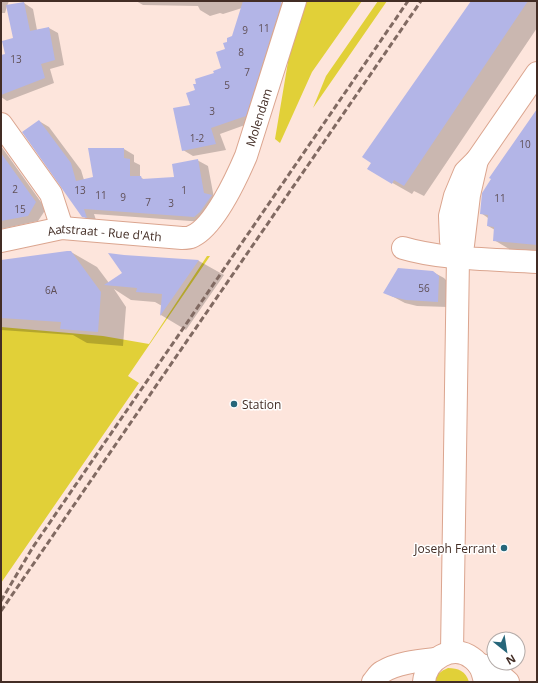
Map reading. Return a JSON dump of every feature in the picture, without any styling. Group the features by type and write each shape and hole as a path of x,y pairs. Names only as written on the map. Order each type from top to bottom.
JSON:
{"street":[{"name":"Molendam","path":"205,227 215,214 238,175 246,156 295,1"},
{"path":"424,682 428,670 443,656 458,257 452,241 450,216 455,196 465,172 478,160 537,73"},
{"path":"1,124 51,194 62,228"},
{"name":"Aatstraat - Rue d'Ath","path":"1,241 62,228 182,238 192,237 205,227"},
{"path":"404,248 458,257 537,262"},
{"path":"373,682 380,673 397,666 443,656 464,654 472,657 482,673 492,668 508,682"}],"shaded area":[{"path":"305,1 362,1 312,72 280,143 275,139 290,50"},
{"path":"378,1 387,1 313,108 326,76"},
{"path":"207,256 210,256 128,376 139,383 1,583 1,327 103,336 149,344"},
{"path":"448,668 464,673 469,682 435,682 439,673"}],"building":[{"path":"243,1 282,1 246,116 211,128 216,144 182,151 173,108 190,105 186,93 195,90 193,84 196,84 195,79 214,73 213,71 221,68 216,52 225,49 223,43 227,42 227,38 232,36"},
{"path":"471,1 528,1 404,186 394,180 392,184 367,169 371,163 362,157"},
{"path":"24,2 30,31 49,27 55,60 41,64 45,78 1,95 1,55 5,54 2,41 13,38 6,5"},
{"path":"537,109 537,245 493,241 494,227 487,226 488,215 480,214 482,193 491,179 489,178"},
{"path":"39,120 71,163 76,181 93,177 88,148 124,148 124,158 130,159 130,176 141,176 142,179 174,177 172,164 198,159 204,193 212,195 200,212 194,217 84,209 87,218 82,217 22,132"},
{"path":"1,153 36,202 28,216 1,221"},
{"path":"71,251 101,292 98,332 60,329 61,322 1,318 1,260"},
{"path":"108,253 199,260 160,316 162,294 136,292 137,288 104,285 122,273"},
{"path":"398,268 433,271 439,276 438,302 406,300 383,293"}],"railway":[{"path":"1,601 33,547 408,1"},
{"path":"1,611 421,1"}],"place":[{"name":"Station","path":"234,404"},
{"name":"Joseph Ferrant","path":"504,548"}]}
